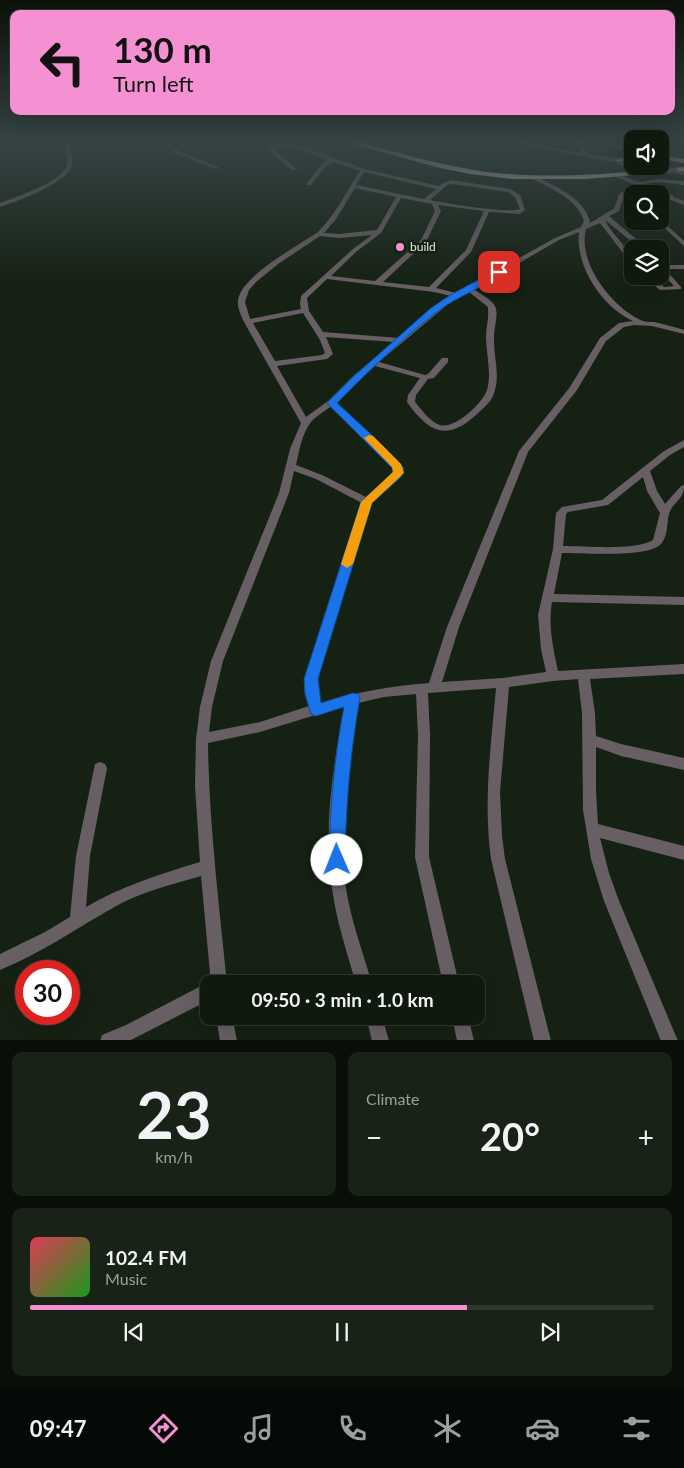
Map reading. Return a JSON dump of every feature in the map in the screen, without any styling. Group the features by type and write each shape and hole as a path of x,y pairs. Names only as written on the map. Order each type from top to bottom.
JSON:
{"street":[{"path":"0,205 30,191"},
{"path":"305,423 248,322 242,302 246,289 260,275 318,234 329,222 350,191"},
{"path":"372,191 424,202 487,210 517,212 523,209 518,196 507,191"},
{"path":"424,202 437,191"},
{"path":"555,191 578,205 586,216 581,240 588,265 597,282 614,306 617,315 617,328"},
{"path":"218,975 202,786 202,739 208,692 217,661 284,492 295,449 305,423 313,415 332,403 434,310 455,295 557,239 604,218 617,210 622,192 624,191"},
{"path":"671,196 684,203"},
{"path":"272,364 327,356 330,351 302,302 303,297 355,250 379,232 399,197"},
{"path":"377,283 424,240 438,211 434,203"},
{"path":"432,289 469,251 487,210"},
{"path":"604,218 634,240"},
{"path":"604,218 605,229 624,250"},
{"path":"669,230 684,244"},
{"path":"318,234 339,236 379,232"},
{"path":"669,267 684,267"},
{"path":"325,277 432,289 455,295"},
{"path":"657,285 662,289 679,288 669,277"},
{"path":"425,377 412,395 411,402 418,412 439,428 448,430 458,427 488,398 492,382 490,334 493,310 491,306 470,288"},
{"path":"614,306 643,323"},
{"path":"248,322 306,310"},
{"path":"449,975 422,858 424,735 428,688 524,451 574,388 603,340 617,328 628,323 643,323 684,332"},
{"path":"322,334 400,340"},
{"path":"374,363 425,377 431,376 445,360"},
{"path":"316,710 311,679 367,502 397,475 398,467 332,403"},
{"path":"553,676 547,649 544,615 558,549 561,513 565,509 605,503 667,453 684,443"},
{"path":"291,467 319,477 367,502"},
{"path":"645,470 652,491 665,513"},
{"path":"558,549 631,549 652,546 656,544 662,529 665,513 684,488"},
{"path":"548,598 684,601"},
{"path":"202,739 260,727 353,698 384,692 503,683 553,676 684,669"},
{"path":"584,674 588,699 588,786 592,830 606,888 670,1040"},
{"path":"503,683 492,791 494,836 543,1040"},
{"path":"353,698 345,739 339,791 337,860 343,906 362,975"},
{"path":"589,739 621,750 684,764"},
{"path":"77,920 83,856 100,768"},
{"path":"592,830 684,853"},
{"path":"0,962 50,937 77,920 130,892 208,867"},
{"path":"116,1039 200,996"},
{"path":"226,1025 229,1040"},
{"path":"377,1025 381,1040"},
{"path":"462,1025 466,1040"}],"slow traffic":[{"path":"347,564 367,502 398,473 398,466 369,438"}],"place":[{"name":"build","path":"400,247"}],"route":[{"path":"337,860 336,828 338,798 345,739 353,698 316,710 311,679 367,502 378,490 397,475 398,466 332,403 356,378 434,310 455,295 499,272"}]}
